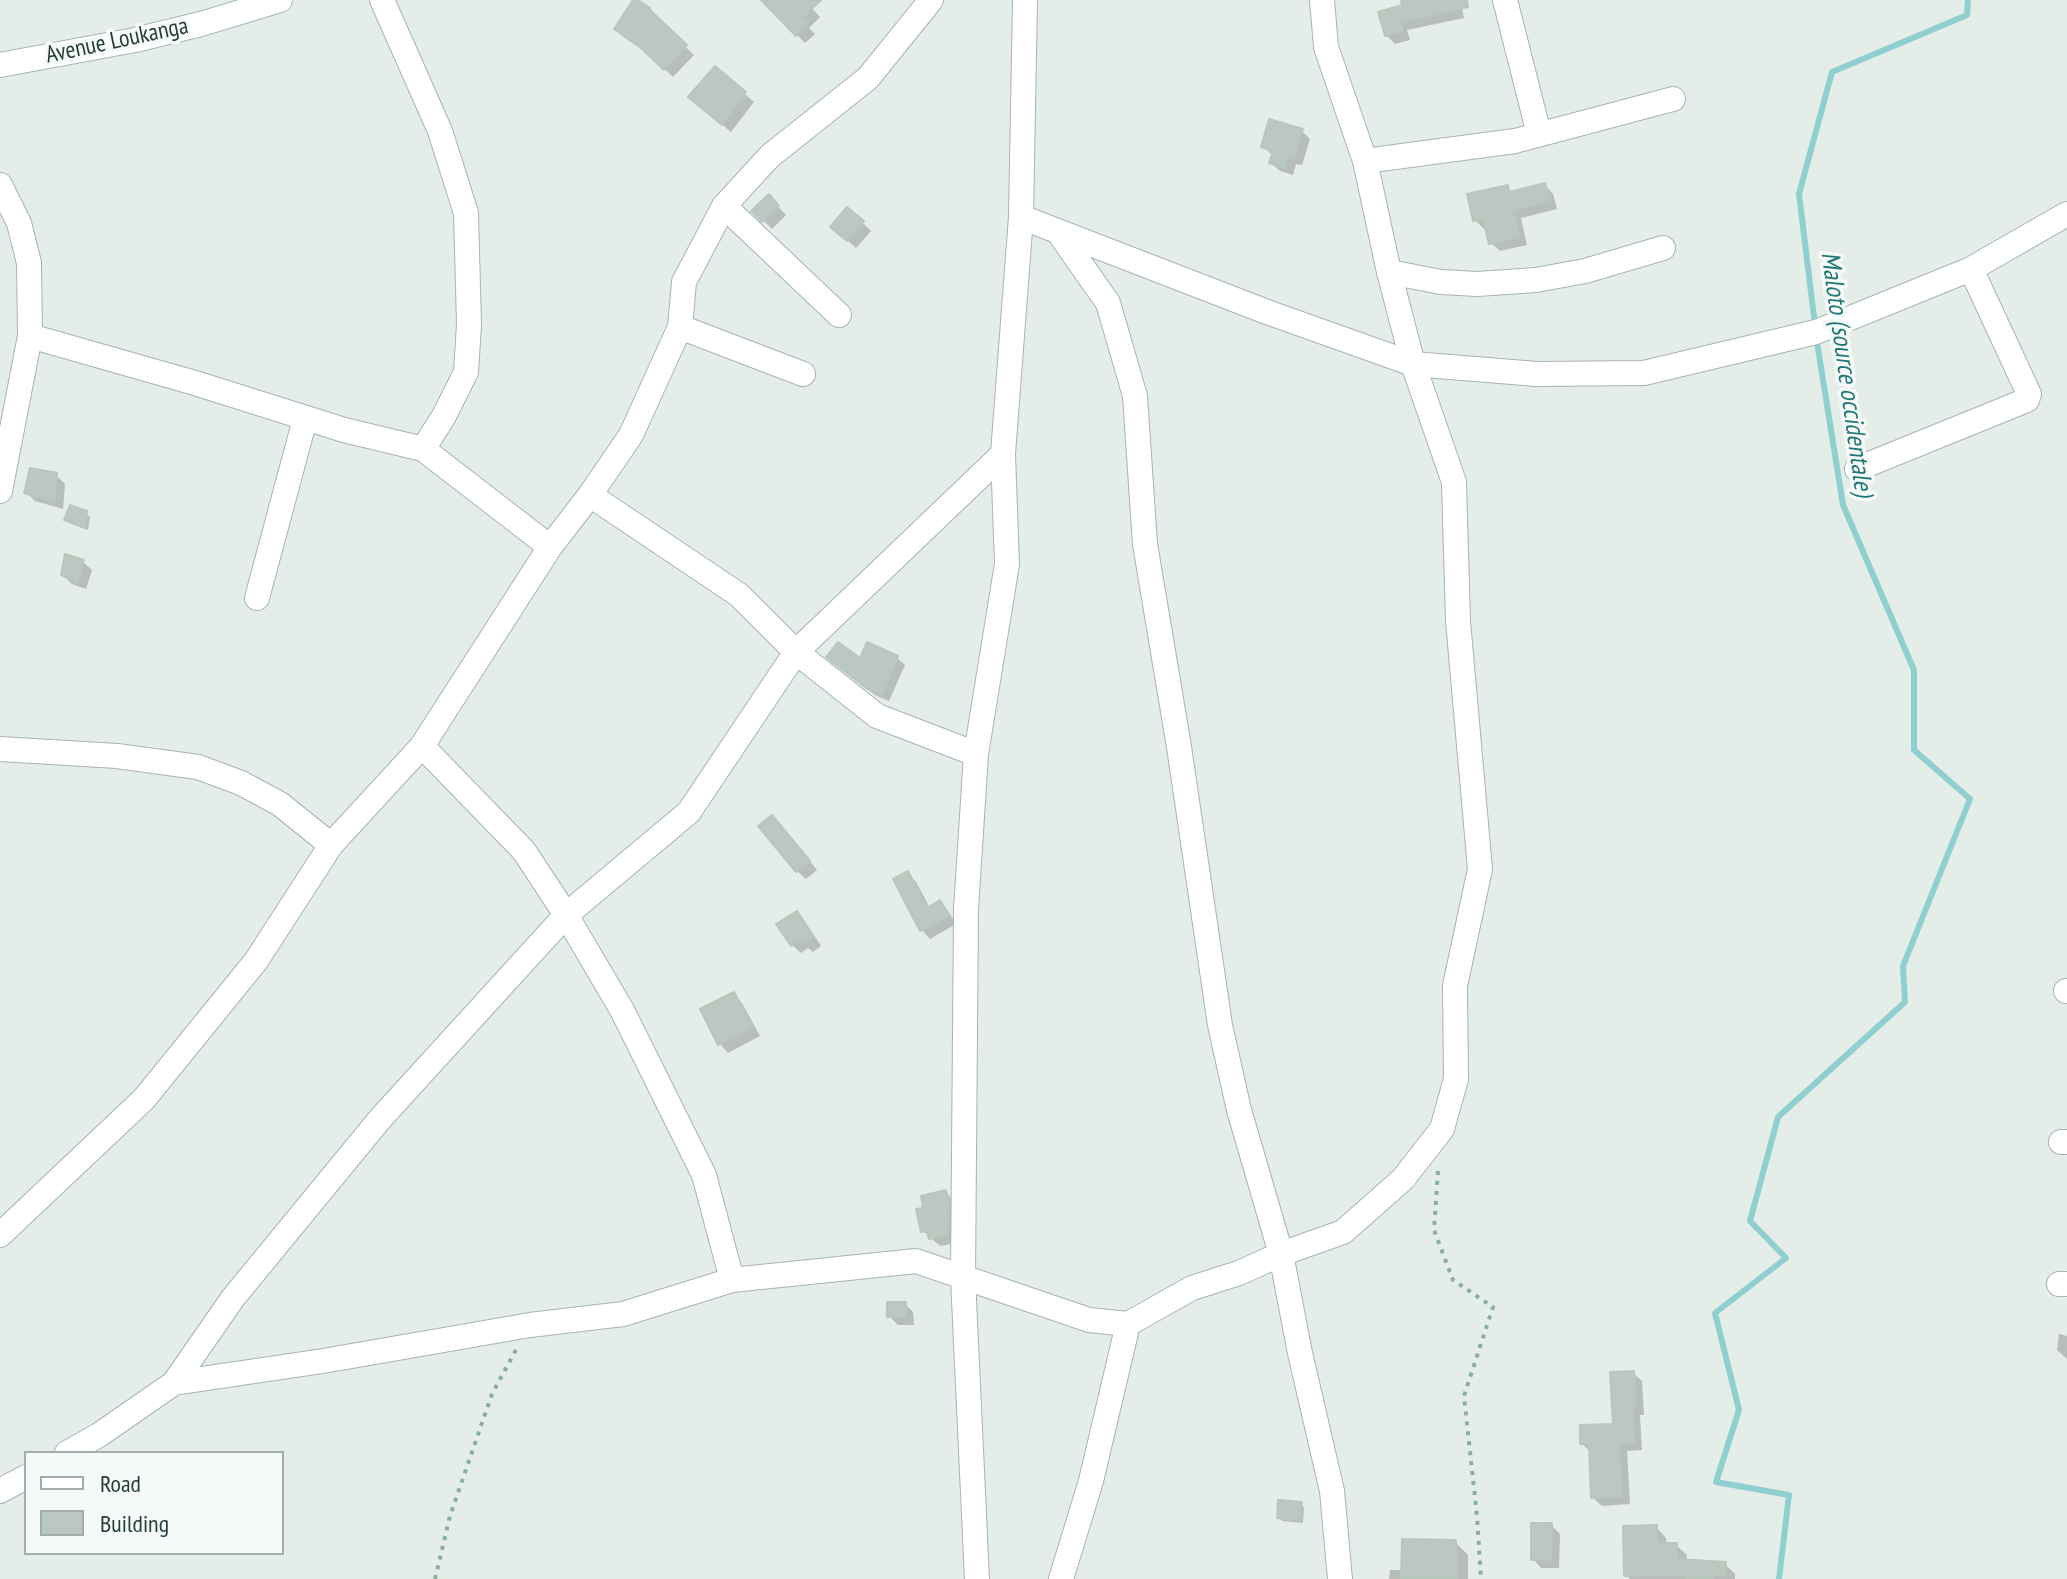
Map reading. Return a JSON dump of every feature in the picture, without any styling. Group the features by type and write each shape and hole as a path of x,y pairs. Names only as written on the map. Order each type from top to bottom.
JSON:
{"street":[{"name":"Avenue Loukanga","path":"0,65 135,40 280,0"},
{"path":"382,0 440,131 466,213 469,325 466,372 423,449"},
{"path":"0,1235 144,1099 256,961 331,845 422,746 550,547 631,435 680,327 684,282 724,206 770,156 868,78 931,0"},
{"path":"977,1579 963,1278 966,910 976,754 1007,564 1003,454 1021,217 1025,0"},
{"path":"174,1383 530,1325 623,1314 732,1280 916,1261 1089,1320 1128,1324 1192,1288 1343,1232 1403,1179 1442,1129 1456,1079 1455,986 1480,869 1458,621 1454,482 1413,364 1365,161 1326,47 1322,0"},
{"path":"1505,0 1539,134"},
{"path":"1365,161 1515,141 1673,99"},
{"path":"0,185 19,223 29,263 30,336 0,491"},
{"path":"724,206 839,315"},
{"path":"1021,217 1267,312 1413,364 1537,374 1644,373 1816,332 1971,269 2067,214"},
{"path":"1059,233 1108,303 1135,396 1145,544 1220,1025 1239,1110 1281,1254 1332,1491 1340,1579"},
{"path":"1389,272 1441,282 1477,284 1536,280 1585,271 1663,248"},
{"path":"1857,469 2027,400 2029,394 1971,269"},
{"path":"680,327 803,374"},
{"path":"30,336 195,383 305,419 423,449 550,547"},
{"path":"257,598 305,419"},
{"path":"71,1451 174,1383 233,1298 380,1119 566,915 689,812 796,652 1003,454"},
{"path":"590,495 739,595 796,652 877,716 976,754"},
{"path":"422,746 524,851 622,1010 704,1175 732,1280"},
{"path":"0,749 117,756 198,767 241,783 280,804 331,845"},
{"path":"1061,1579 1091,1481 1128,1324"},
{"path":"0,1491 24,1478"}],"path":[{"path":"1442,1129 1434,1230 1453,1280 1493,1307 1464,1396 1481,1579"},
{"path":"435,1579 450,1516 492,1394 530,1325"}],"building":[{"path":"633,0 650,8 687,45 664,70 641,48 614,29"},
{"path":"761,0 821,0 802,18 808,24 796,36"},
{"path":"1401,0 1467,0 1468,7 1400,22 1403,32 1385,36 1378,12 1402,5"},
{"path":"715,66 746,92 722,125 688,97"},
{"path":"1269,119 1303,129 1294,158 1288,156 1285,168 1269,163 1273,151 1261,147"},
{"path":"1545,183 1550,201 1514,210 1520,237 1489,244 1483,219 1473,221 1467,194 1508,185 1509,192"},
{"path":"769,194 779,206 762,222 751,211"},
{"path":"847,207 864,221 847,241 830,227"},
{"path":"30,468 57,473 55,502 24,493"},
{"path":"70,505 87,511 85,528 64,520"},
{"path":"65,554 84,560 77,582 61,575"},
{"path":"838,642 860,658 867,642 898,656 882,695 866,688 826,657"},
{"path":"772,815 810,861 796,872 758,826"},
{"path":"908,871 927,908 940,900 949,915 920,931 893,879"},
{"path":"797,911 814,937 803,944 798,941 791,946 776,924"},
{"path":"734,992 753,1028 718,1045 700,1009"},
{"path":"946,1190 949,1201 948,1234 929,1239 927,1231 921,1232 916,1209 923,1208 921,1196"},
{"path":"887,1302 906,1302 906,1317 887,1317"},
{"path":"1634,1371 1634,1442 1619,1443 1622,1497 1591,1498 1589,1444 1580,1444 1580,1425 1613,1424 1610,1372"},
{"path":"1278,1500 1302,1502 1300,1520 1277,1518"},
{"path":"1531,1523 1552,1523 1551,1560 1531,1560"},
{"path":"1657,1525 1657,1543 1677,1543 1677,1559 1726,1562 1725,1575 1713,1575 1713,1579 1686,1578 1686,1575 1624,1576 1623,1526"},
{"path":"1402,1539 1456,1540 1456,1579 1401,1579"}],"waterway":[{"name":"Maloto (source occidentale)","path":"1815,325 1799,194 1832,72 1967,15 1968,0"},
{"name":"Maloto (source occidentale)","path":"1779,1579 1789,1495 1716,1482 1739,1410 1715,1313 1786,1258 1750,1221 1778,1117 1905,1002 1903,966 1970,799 1914,750 1914,670 1843,505 1816,336"}]}
